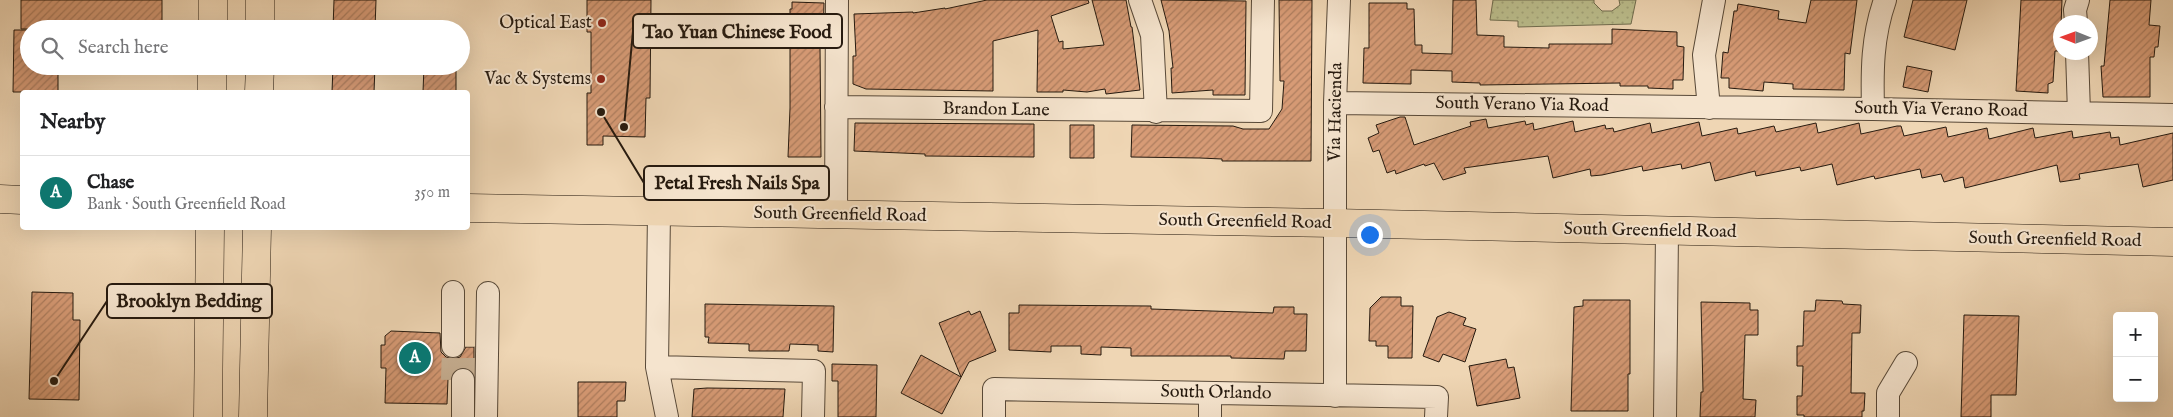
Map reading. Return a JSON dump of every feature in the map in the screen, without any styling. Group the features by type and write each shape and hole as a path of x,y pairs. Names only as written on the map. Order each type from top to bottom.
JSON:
{"main road":[{"path":"213,0 213,20"},
{"path":"260,0 260,20"},
{"path":"212,75 212,90"},
{"path":"259,90 260,75"},
{"path":"0,199 20,200"},
{"name":"South Greenfield Road","path":"470,208 1334,223 2173,242"},
{"path":"208,417 210,230"},
{"path":"253,417 257,230"}],"street":[{"path":"836,215 837,0"},
{"path":"1140,0 1152,35 1156,112"},
{"name":"Brandon Lane","path":"836,107 1156,112 1262,111 1263,0"},
{"name":"Via Hacienda","path":"1335,396 1335,103 1339,0"},
{"path":"1709,108 1704,55 1714,0"},
{"path":"1873,109 1871,65 1879,17 1885,0"},
{"path":"2075,15 2078,0"},
{"path":"2077,60 2079,113"},
{"name":"South Verano Via Road","path":"1335,103 1709,108"},
{"name":"South Via Verano Road","path":"1709,108 2173,115"},
{"path":"659,212 657,367 667,417"},
{"path":"1665,417 1668,232"},
{"path":"464,346 470,292 486,417"},
{"path":"1888,417 1888,394 1906,363"},
{"path":"657,367 814,371 814,417"},
{"path":"452,417 463,380"},
{"path":"463,380 463,417"},
{"path":"463,380 474,417"},
{"name":"South Orlando","path":"994,417 994,389 1335,396 1437,407"},
{"path":"1210,393 1210,417"}],"green space":[{"path":"1493,0 1594,0 1594,3 1602,11 1612,11 1620,5 1619,0 1636,0 1631,24 1518,27 1518,21 1490,20"}],"building":[{"path":"21,0 162,0 162,20 21,20"},
{"path":"334,0 376,0 375,20 333,20"},
{"path":"587,0 651,0 650,98 646,98 645,137 603,136 603,145 587,145 587,93 591,93 591,32 587,32"},
{"path":"987,0 1088,0 1089,3 1051,16 1059,42 1063,41 1063,49 1104,45 1092,0 1126,0 1132,27 1140,90 1106,94 1105,89 1087,92 1063,90 1063,92 1037,92 1038,30 993,41 993,91 866,89 853,84 853,56 856,56 854,14 913,13 945,9"},
{"path":"1161,0 1246,1 1245,95 1213,95 1213,90 1172,93 1171,68 1173,68 1169,31"},
{"path":"1279,0 1312,0 1311,161 1222,161 1222,159 1200,158 1131,157 1132,125 1233,126 1243,129 1269,129 1282,109 1284,81 1280,81"},
{"path":"1453,0 1476,0 1477,35 1504,36 1504,47 1549,48 1549,44 1612,44 1612,29 1677,32 1677,46 1684,47 1683,80 1673,80 1673,89 1648,88 1648,86 1620,86 1620,83 1480,85 1480,83 1452,82 1452,71 1411,70 1411,84 1363,83 1364,48 1369,48 1369,3 1407,3 1407,9 1414,9 1415,45 1422,45 1422,53 1452,54"},
{"path":"1811,0 1857,0 1850,54 1845,53 1844,90 1793,89 1793,84 1764,82 1763,91 1729,88 1729,78 1721,78 1723,52 1728,53 1734,11 1737,11 1738,4 1779,11 1778,19 1806,23"},
{"path":"1913,0 1967,0 1955,50 1904,37"},
{"path":"2021,0 2062,0 2061,15 2053,15 2054,60 2053,82 2048,84 2048,93 2016,91"},
{"path":"2110,0 2151,0 2149,25 2160,26 2158,47 2155,47 2154,57 2150,57 2150,97 2103,97 2101,66 2104,66"},
{"path":"792,2 824,3 823,46 820,46 821,157 788,157 790,9 792,9"},
{"path":"14,30 20,30 20,75 58,75 58,90 20,90 20,92 13,92"},
{"path":"1907,66 1932,71 1928,92 1903,87"},
{"path":"333,75 375,75 374,90 332,90"},
{"path":"424,75 456,75 456,90 423,90"},
{"path":"1405,117 1414,145 1471,126 1470,122 1486,119 1488,128 1525,121 1526,125 1533,123 1534,130 1573,121 1575,132 1605,125 1606,129 1613,128 1614,132 1650,123 1652,133 1699,122 1702,136 1737,128 1738,134 1774,126 1776,132 1816,123 1818,133 1859,123 1861,134 1901,126 1904,136 1946,127 1948,137 1987,128 1989,139 2033,128 2035,138 2072,131 2073,138 2110,132 2111,138 2119,137 2120,145 2173,133 2173,180 2143,187 2138,164 2079,174 2080,179 2060,182 2057,165 1965,188 1963,177 1944,182 1941,174 1922,178 1920,169 1875,179 1874,176 1837,185 1832,164 1801,171 1800,167 1756,176 1755,171 1715,181 1710,162 1682,169 1681,164 1643,171 1642,166 1591,176 1590,169 1553,178 1548,156 1464,168 1466,173 1443,180 1434,163 1425,166 1424,164 1396,174 1395,170 1387,173 1379,150 1373,152 1368,138 1379,133 1376,125"},
{"path":"855,123 1034,124 1034,157 925,156 925,154 854,151"},
{"path":"1070,125 1094,125 1094,158 1070,158"},
{"path":"32,292 73,293 73,320 80,320 79,400 29,399"},
{"path":"1381,297 1401,297 1401,306 1413,306 1412,358 1388,358 1388,346 1376,346 1376,341 1369,341 1370,308"},
{"path":"1583,300 1630,300 1628,411 1571,411 1574,307 1583,306"},
{"path":"1816,300 1842,301 1843,304 1861,305 1860,333 1852,333 1851,393 1865,393 1862,417 1804,417 1804,415 1797,415 1797,396 1802,396 1803,366 1797,366 1797,346 1803,346 1804,311 1815,311"},
{"path":"1701,302 1750,303 1750,310 1758,310 1758,335 1745,335 1743,399 1756,400 1755,417 1700,417 1701,392 1703,392"},
{"path":"705,304 834,306 833,352 818,351 818,345 790,344 789,351 749,351 749,344 708,343 709,337 705,337"},
{"path":"1019,305 1151,306 1151,309 1273,313 1274,307 1294,307 1294,314 1307,314 1306,351 1285,351 1284,359 1231,358 1231,356 1131,356 1131,348 1101,347 1101,355 1081,354 1081,346 1051,346 1051,352 1009,350 1009,313 1019,313"},
{"path":"969,311 971,315 980,311 996,351 969,362 942,414 901,393 921,355 961,377 939,323"},
{"path":"1449,312 1466,318 1463,325 1476,329 1465,362 1443,354 1439,362 1423,356 1437,317"},
{"path":"1964,315 2019,316 2016,395 1991,395 1991,417 1961,417"},
{"path":"391,331 440,333 441,352 446,357 453,359 460,357 466,347 474,347 474,373 469,368 463,367 452,373 450,379 448,379 447,404 385,403 386,368 381,368 381,345 385,345 385,336"},
{"path":"1506,359 1508,368 1514,367 1520,398 1477,406 1469,366"},
{"path":"832,364 877,365 876,417 838,417 838,381 832,381"},
{"path":"578,382 626,382 625,401 617,401 617,417 578,417"},
{"path":"694,389 785,389 783,417 692,417"}],"tunnel":[{"path":"452,380 453,346"},
{"path":"474,346 474,380"}],"place":[{"name":"Optical East","path":"602,23"},
{"name":"Vac & Systems","path":"601,79"},
{"name":"Petal Fresh Nails Spa","path":"601,112"},
{"name":"Tao Yuan Chinese Food","path":"624,127"},
{"name":"Chase","path":"415,358"},
{"name":"Brooklyn Bedding","path":"54,381"}]}
